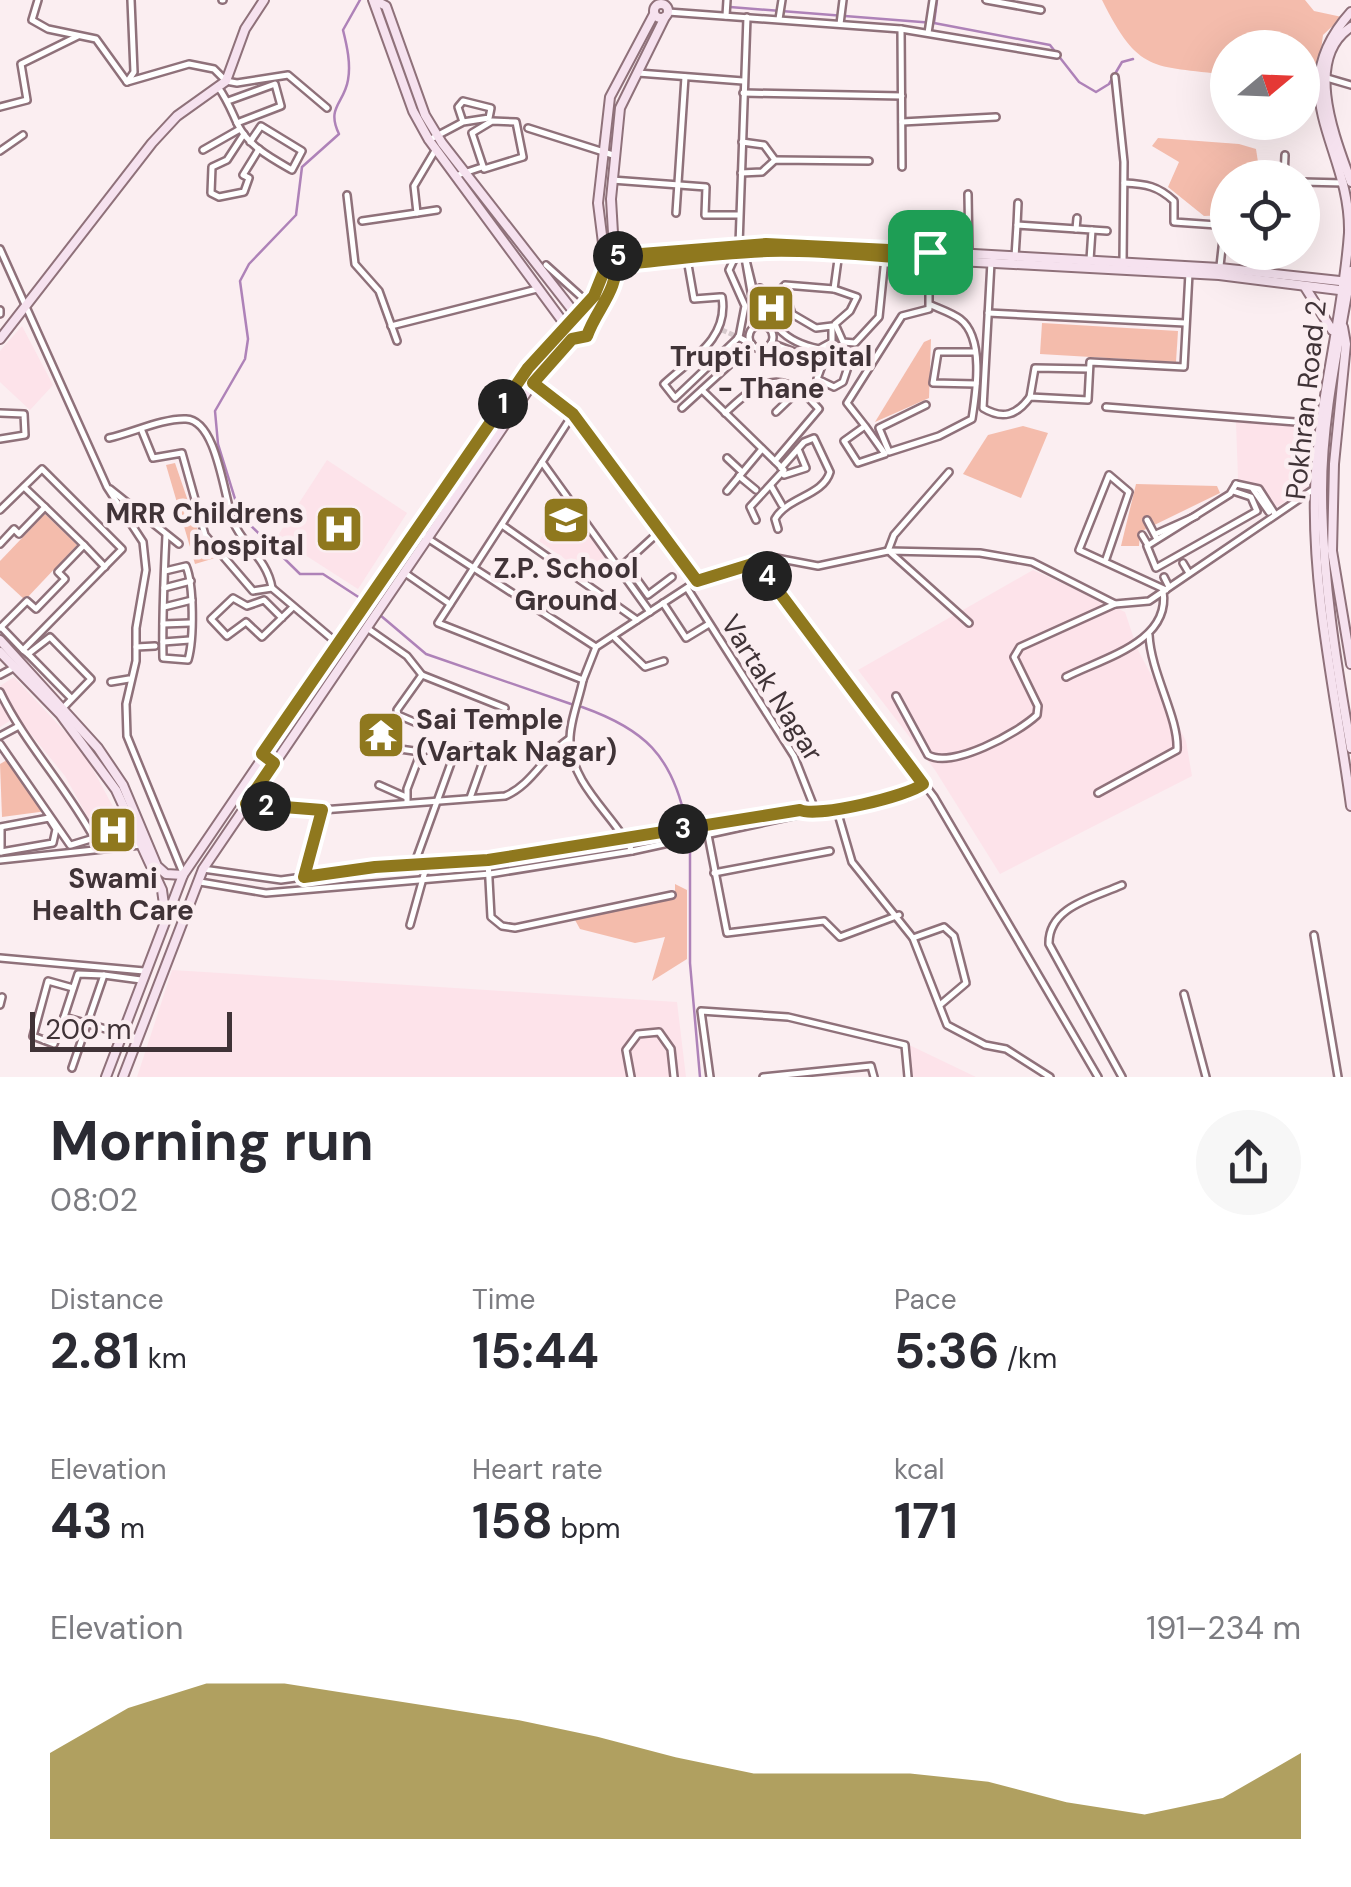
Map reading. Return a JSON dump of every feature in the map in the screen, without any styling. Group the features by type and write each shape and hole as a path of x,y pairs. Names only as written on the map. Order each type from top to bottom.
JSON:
{"main road":[{"path":"374,0 413,111 572,339"},
{"path":"0,340 152,143 178,116 222,84 258,3"},
{"path":"106,1077 183,874 528,368 588,303 605,262 598,203 601,149 616,82 655,7 667,9 620,108 612,180 617,261 610,299 584,338 572,339 533,383 203,869 123,1077"},
{"name":"Pokhran Road 2","path":"1348,183 1320,109 1318,76 1326,42 1351,12"},
{"name":"Pokhran Road 2","path":"1351,27 1337,39 1328,78 1332,129 1348,183 1349,265 1333,334 1321,424 1318,574 1351,806"},
{"path":"459,174 590,327"},
{"path":"605,262 687,254 839,251 991,262 1220,271 1345,286"},
{"path":"930,255 1090,260 1123,265"},
{"path":"1220,271 1304,285 1345,286"},
{"path":"1304,285 1327,316 1333,334"},
{"name":"Pokhran Road 2","path":"1345,286 1319,488 1326,573 1351,748"},
{"path":"1342,323 1346,344 1335,448 1332,552 1351,664"},
{"path":"0,640 64,708 123,785 143,845 162,872 183,874"},
{"path":"0,652 21,658 116,790 162,890 166,916"}],"street":[{"path":"38,0 31,13 38,24 96,40 128,82"},
{"path":"128,82 134,72 131,0"},
{"path":"726,16 727,0"},
{"path":"779,19 782,0"},
{"path":"840,24 843,0"},
{"path":"928,33 933,0"},
{"path":"986,0 1041,10"},
{"path":"667,9 901,29 1057,55"},
{"path":"746,17 738,214 759,325"},
{"path":"901,29 902,167"},
{"path":"0,107 27,100 22,64 80,34"},
{"path":"128,82 189,64 214,69 240,129 250,142 292,170 302,151 261,126 250,142"},
{"path":"638,73 743,81"},
{"path":"222,84 288,74 327,108"},
{"path":"676,214 685,77"},
{"path":"1114,77 1122,121 1123,265"},
{"path":"1328,78 1351,85"},
{"path":"203,150 281,106 281,96 275,84 228,101"},
{"path":"743,93 902,96"},
{"path":"416,213 414,186 436,142 464,122 489,118 491,108 463,101 458,107 464,122"},
{"path":"902,122 996,118"},
{"path":"459,174 523,157 516,122 496,120 474,129 482,167"},
{"path":"528,128 613,155"},
{"path":"240,129 227,160 212,167 211,193 219,196 244,192 249,178 243,175 259,149"},
{"path":"0,151 24,135"},
{"path":"742,142 764,145 775,160"},
{"path":"1284,155 1284,160"},
{"path":"741,173 762,172 775,160 869,161"},
{"path":"612,180 706,187 705,215 738,214"},
{"path":"1124,182 1154,185 1166,193 1174,201 1174,222 1217,225 1222,239 1220,271"},
{"path":"1320,182 1348,183"},
{"path":"348,194 354,264 379,291 397,341"},
{"path":"968,194 969,254"},
{"path":"1015,257 1018,204"},
{"path":"362,220 437,210"},
{"path":"1076,229 1077,218"},
{"path":"1017,225 1108,231"},
{"path":"1090,260 1092,230"},
{"path":"0,249 107,487 142,542 146,562 126,736 183,874"},
{"path":"834,289 839,251"},
{"path":"760,288 766,314 792,341 819,349 833,340 832,326 816,328 791,315 784,286 834,289 856,298 850,311 835,324 843,342 855,343 872,330 879,317 885,253"},
{"path":"687,254 694,299 721,297 721,330 664,384 674,398 738,337 744,301 729,270 743,255"},
{"path":"930,255 931,305"},
{"path":"991,262 984,408 993,414 1014,413 1030,397 1031,370 1090,369"},
{"path":"546,265 588,303"},
{"path":"1030,397 1088,400 1090,362 1184,367 1189,270"},
{"path":"392,326 538,290"},
{"path":"866,426 844,441 856,462 885,454 866,426 847,402 902,316 931,305 962,320 974,352 977,384 969,424 889,452 879,428 926,405"},
{"path":"988,312 1186,323"},
{"path":"759,325 773,328 770,344"},
{"path":"752,344 750,333 759,325"},
{"path":"738,337 761,348 770,344 823,362"},
{"path":"831,343 852,354 843,382 834,386 816,379 823,362 831,343"},
{"path":"682,408 752,344"},
{"path":"974,352 938,352 933,383 977,384"},
{"path":"725,413 763,384 777,380 801,391 819,409 775,461"},
{"path":"776,412 801,391 823,382"},
{"path":"533,383 573,414 697,581"},
{"path":"702,390 782,471"},
{"path":"1106,407 1321,424"},
{"path":"0,413 24,414 25,435 0,439"},
{"path":"573,414 438,623 583,680"},
{"path":"109,438 184,418 202,426 233,520 259,556 272,588 337,643"},
{"path":"142,431 153,458 182,453 206,535 244,583 254,591 272,588"},
{"path":"756,520 750,507 771,486 798,448 811,439 818,440 828,478 782,506 775,518 778,529"},
{"path":"727,490 762,448"},
{"path":"782,471 806,468 798,448"},
{"path":"727,458 756,490"},
{"path":"542,462 650,612"},
{"path":"0,510 42,469 122,550 21,658"},
{"path":"888,551 894,535 949,472"},
{"path":"1106,559 1129,492 1109,475 1078,547 1166,589"},
{"path":"24,486 105,567"},
{"path":"771,486 782,506"},
{"path":"107,487 179,544"},
{"path":"1148,546 1234,487 1254,489 1271,517"},
{"path":"1142,535 1160,568 1257,511 1251,497 1234,487"},
{"path":"632,851 592,798 572,754 570,739 583,680 596,648 697,581 776,558 835,566 888,551 980,553 1032,562 1115,604 1138,605 1319,488"},
{"path":"0,544 14,529 19,534 46,507"},
{"path":"1262,511 1271,517"},
{"path":"1147,520 1158,536"},
{"path":"502,525 637,620"},
{"path":"416,530 596,648"},
{"path":"618,568 660,531"},
{"path":"164,571 186,566 192,600 190,658 163,658 164,571 166,535"},
{"path":"72,699 21,658 2,624 27,601 36,610 65,579 58,572 84,544"},
{"path":"888,551 969,624"},
{"path":"137,561 146,562"},
{"path":"762,561 767,576 923,784 969,855 1098,1077"},
{"path":"625,562 648,595"},
{"path":"1183,564 1189,574"},
{"path":"403,571 450,604"},
{"path":"641,600 672,577"},
{"path":"1066,678 1149,635 1166,608 1164,577"},
{"path":"164,588 190,581"},
{"name":"Vartak Nagar","path":"687,588 794,756 816,812"},
{"path":"282,618 264,600 246,606 233,598 212,619 227,636 246,622 262,636 282,618 292,608"},
{"path":"164,607 192,600"},
{"path":"663,603 686,638 709,624"},
{"path":"896,696 928,756 948,760 975,750 1038,716 1038,706 1014,657 1020,647 1115,604"},
{"path":"163,624 190,622"},
{"path":"365,626 407,656 422,675 505,708"},
{"path":"1098,793 1177,750 1176,733 1155,676 1149,635"},
{"path":"0,675 50,637 91,679 64,708"},
{"path":"614,637 645,667 664,661"},
{"path":"163,642 190,640"},
{"path":"136,647 155,646"},
{"path":"418,724 398,715 398,710 422,675"},
{"path":"111,682 130,679"},
{"path":"0,692 16,727 52,769 94,838 71,849"},
{"path":"0,736 16,727"},
{"path":"246,804 322,810 513,792 570,739"},
{"path":"0,744 71,849"},
{"path":"400,749 421,752 431,748 449,754 472,746 486,753 470,798"},
{"path":"406,800 421,752"},
{"path":"262,754 274,763"},
{"path":"414,865 452,763 449,754"},
{"path":"196,881 266,893 490,874 632,851 906,796 923,784"},
{"path":"379,785 406,800"},
{"path":"836,808 852,862 913,938 952,1030 1006,1049 1050,1077"},
{"path":"304,877 322,810"},
{"path":"203,869 264,879 304,877 488,860 800,810 807,814"},
{"path":"1,852 53,843 56,834 48,818 0,825 0,860 71,849 143,845"},
{"path":"708,835 724,927 734,934 824,922 840,936 899,916"},
{"path":"714,874 830,851"},
{"path":"488,860 492,917 502,926 514,928 672,896"},
{"path":"410,925 426,864"},
{"path":"1122,884 1052,921 1048,944 1122,1077"},
{"path":"913,938 944,926 954,936 966,983 940,1004"},
{"path":"1314,935 1338,1077"},
{"path":"0,958 144,972"},
{"path":"73,988 48,981 32,1034 54,1044 78,974 144,972"},
{"path":"72,1068 104,975"},
{"path":"1184,994 1206,1077"},
{"path":"0,1005 2,997"},
{"path":"710,1077 702,1011 788,1017 905,1045 908,1077"},
{"path":"64,1017 140,1038"},
{"path":"631,1077 626,1050 638,1034 659,1032 671,1049 674,1077"},
{"path":"763,1077 871,1066 874,1077"}],"shaded area":[{"path":"1102,0 1305,0 1314,11 1342,17 1323,35 1320,57 1320,30 1210,30 1210,73 1150,62 1138,54"},
{"path":"1158,138 1239,144 1256,149 1258,160 1210,160 1210,216 1204,216 1168,187 1179,162 1152,146"},
{"path":"1042,323 1178,331 1176,362 1040,354"},
{"path":"22,326 53,385 30,410 0,382 0,351"},
{"path":"931,339 929,398 875,422 924,342"},
{"path":"1236,422 1313,428 1308,486 1274,509 1263,489 1238,479"},
{"path":"1023,426 1048,433 1021,498 963,474 988,435"},
{"name":"MRR Childrens hospital","path":"327,460 407,513 358,589 277,537"},
{"path":"175,463 201,539 215,558 195,564 166,465"},
{"path":"1136,484 1217,486 1220,493 1140,532 1139,546 1121,546"},
{"name":"Z.P. School Ground","path":"565,499 607,556 588,575 539,541"},
{"path":"45,514 77,545 25,600 0,577 0,561"},
{"path":"1033,570 1125,612 1137,648 1186,741 1192,776 1000,874 935,770 858,670"},
{"path":"14,677 83,751 132,842 103,845 65,776 25,727 11,720 0,727 0,686"},
{"path":"7,760 47,811 2,817 0,764"},
{"path":"675,884 687,890 687,959 652,981 665,937 635,943 580,929 575,920 675,897"},
{"path":"172,970 677,1002 686,1077 137,1077"},
{"path":"903,1042 976,1077 907,1077"}],"waterway":[{"path":"360,0 343,30 349,74 335,111 339,134 302,167 296,215 249,264 240,281 248,339 245,359 215,411 218,444 240,515 300,574 323,574 363,600"},
{"path":"934,23 937,0"},
{"path":"730,7 934,23 1050,45 1079,82 1096,92 1109,84 1122,62 1133,59"},
{"path":"380,615 426,654 571,704"},
{"path":"582,707 622,725 652,748 673,779 686,822"},
{"path":"690,848 690,963 700,1077"}],"tunnel":[{"path":"722,330 738,337"}],"place":[{"name":"Trupti Hospital - Thane","path":"771,308"},
{"name":"Z.P. School Ground","path":"566,520"},
{"name":"MRR Childrens hospital","path":"339,529"},
{"name":"Sai Temple (Vartak Nagar)","path":"381,735"},
{"name":"Swami Health Care","path":"113,830"}],"route":[{"path":"930,252 766,244 616,256 617,265 616,284 587,336 572,339 533,383 573,414 697,581 762,561 767,576 923,784 920,788 906,796 807,814 800,810 488,860 375,867 304,877 322,810 246,804 274,763 262,754 528,368 594,296 606,266 617,265 673,259 772,251 929,259 930,252"}]}
